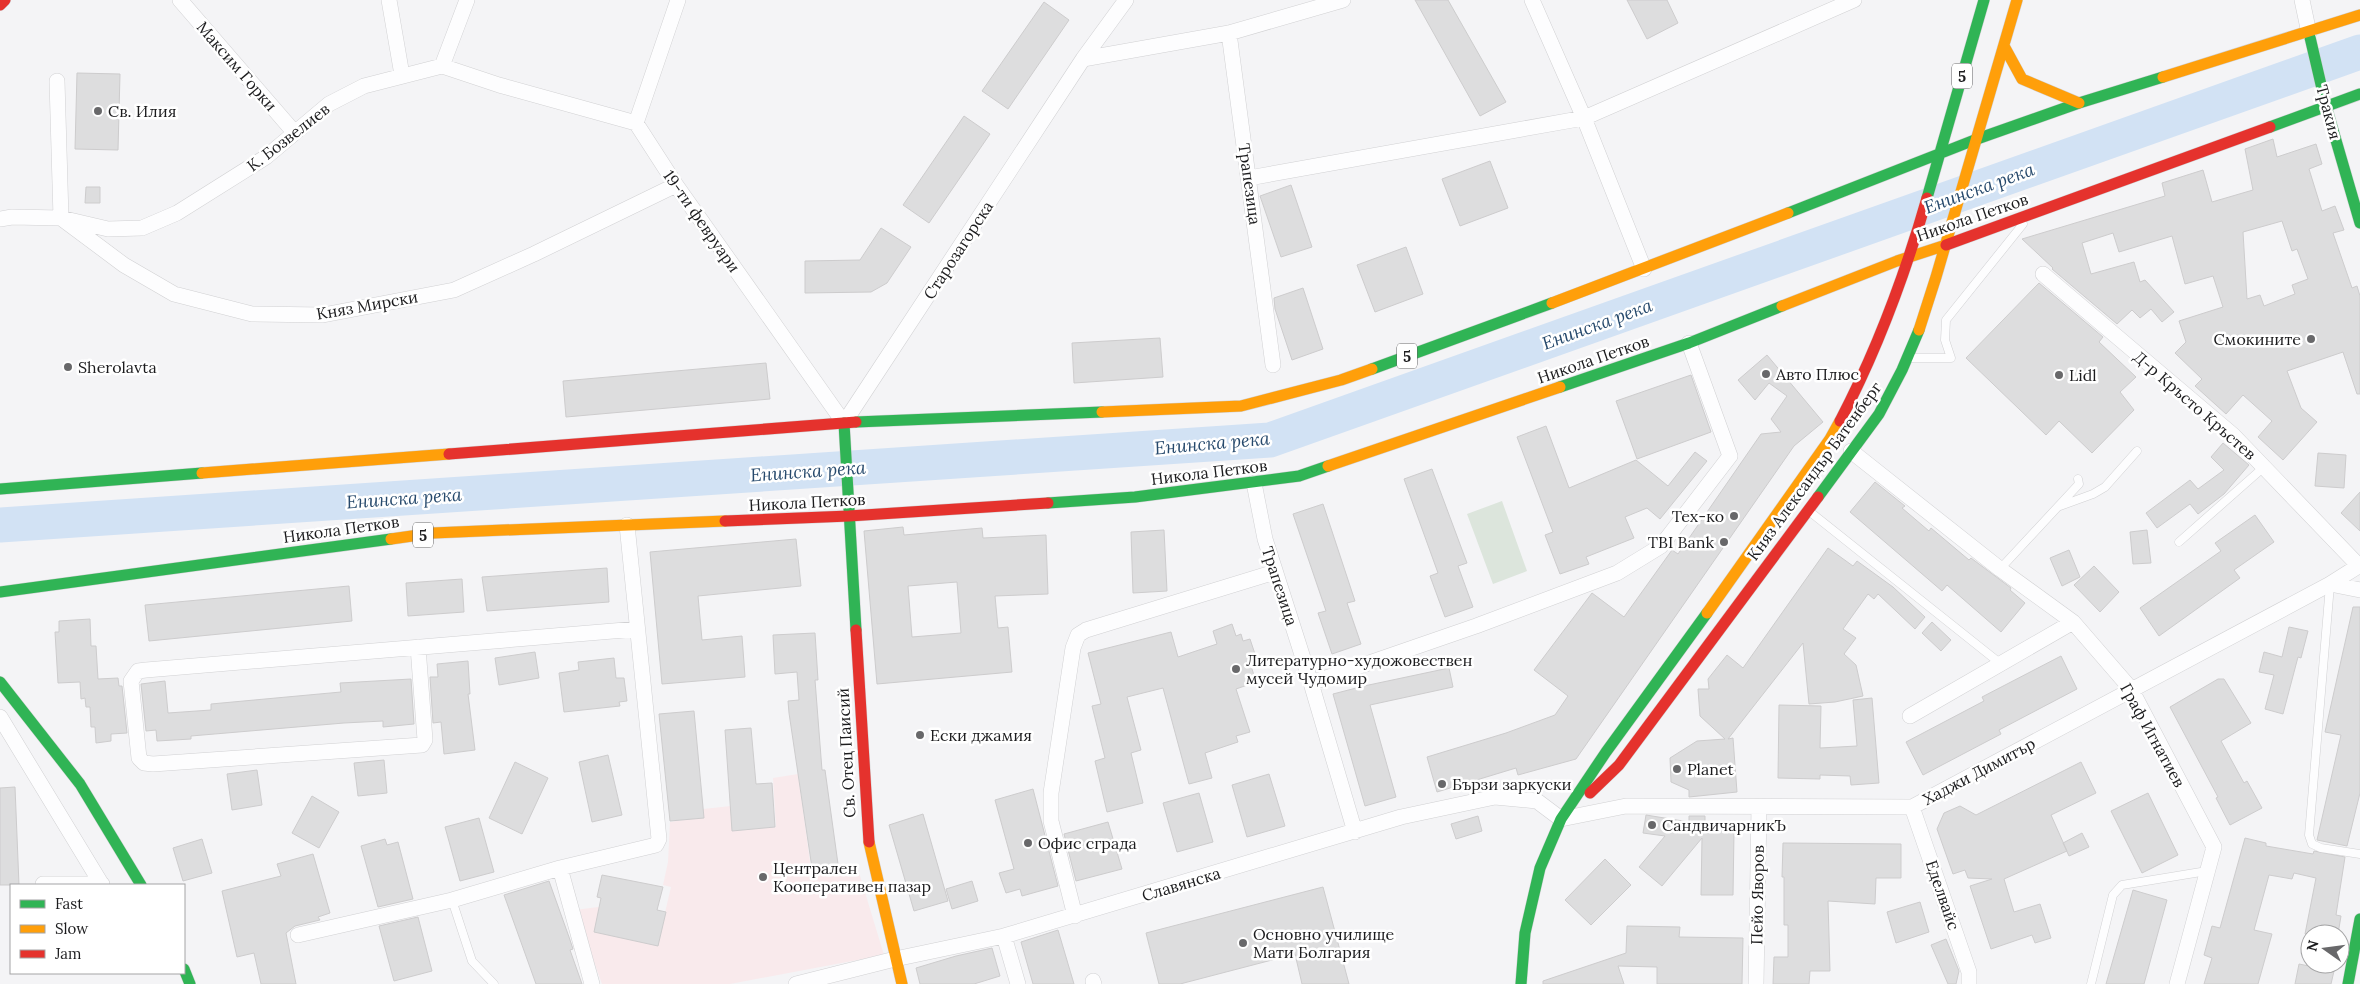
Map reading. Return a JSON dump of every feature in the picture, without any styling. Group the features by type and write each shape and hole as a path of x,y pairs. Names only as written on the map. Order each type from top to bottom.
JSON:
{"main road":[{"path":"0,5 5,0"},
{"name":"Княз Александър Батенберг","path":"1521,984 1525,932 1538,877 1561,819 1606,752 1762,537 1830,439 1862,379 1910,256 1984,0"},
{"name":"Княз Александър Батенберг","path":"1561,819 1619,765 1891,393 1907,358 1946,245 2017,0"},
{"path":"1941,153 2078,103 2311,40 2360,15"},
{"name":"Тракия","path":"2311,40 2326,106 2360,223"},
{"path":"2004,46 2022,79 2078,103"},
{"name":"Никола Петков","path":"0,592 433,533 849,516 1136,497 1299,476 1689,343 1910,256 2030,215 2360,94"},
{"name":"5","path":"0,489 844,423 1240,406 1341,380 1644,269 1941,153"},
{"path":"844,423 849,516"},
{"name":"Св. Отец Паисий","path":"849,516 867,832 871,859 902,984"},
{"path":"0,682 80,784 140,884"},
{"path":"2348,984 2360,919"},
{"path":"185,972 190,984"}],"street":[{"name":"Максим Горки","path":"180,0 294,132"},
{"path":"389,0 402,75"},
{"path":"467,0 442,66 636,123 678,0"},
{"name":"Старозагорска","path":"844,423 1083,59 1126,0"},
{"path":"1083,59 1229,33 1343,0"},
{"path":"1532,0 1584,118 1644,269"},
{"path":"1249,178 1584,118 1854,0"},
{"name":"Тракия","path":"2302,0 2311,40"},
{"name":"Трапезица","path":"1229,33 1273,365"},
{"name":"К. Бозвелиев","path":"61,218 108,229 142,228 178,213 266,157 328,104 364,86 442,66"},
{"path":"0,219 12,217 61,218 57,81"},
{"name":"19-ти февруари","path":"636,123 676,186 844,423"},
{"name":"Княз Мирски","path":"61,218 124,265 174,294 252,314 322,315 454,290 676,186"},
{"name":"Д-р Кръсто Кръстев","path":"2043,274 2233,435 2360,566"},
{"path":"1311,683 1476,626 1617,573 1661,546 1730,456 1689,343"},
{"name":"Граф Игнатиев","path":"1850,451 2000,569 2073,622 2131,689 2214,847 2177,984"},
{"name":"Трапезица","path":"1254,483 1264,539 1311,683 1356,832"},
{"path":"298,935 452,900 560,868 656,845 658,839 627,526"},
{"name":"Хаджи Димитър","path":"1561,819 1626,806 1912,807 2330,584 2360,566"},
{"path":"1075,916 1051,821 1051,793 1072,648 1078,635 1086,630 1275,572"},
{"path":"2330,584 2360,590"},
{"path":"1910,716 2073,622"},
{"path":"418,647 425,740 422,745 153,764 144,763 139,758 131,681 138,671 418,647 638,629"},
{"path":"22,708 0,717 101,884"},
{"name":"Славянска","path":"796,984 895,959 1004,936 1356,832 1401,816 1495,797 1537,801 1561,819"},
{"name":"Пейо Яворов","path":"1756,984 1759,806"},
{"name":"Еделвайс","path":"1912,807 1969,972 1969,984"},
{"path":"560,868 592,984"},
{"path":"1004,936 1018,984"}],"lane":[{"path":"1907,358 1951,358 1945,340 1946,320 2030,215"},
{"path":"2058,506 2093,494 2105,487 2137,451"},
{"path":"2179,542 2264,467"},
{"path":"2000,569 2079,484 2078,479"},
{"path":"1807,510 2001,664"},
{"path":"2330,584 2309,835 2312,844 2321,848 2360,854"},
{"path":"2091,984 2113,895 2122,885 2207,871"},
{"path":"452,900 472,961 494,984"}],"shaded area":[{"path":"1502,501 1527,571 1493,584 1467,514"},
{"name":"Централен Кооперативен пазар","path":"798,774 811,869 839,864 857,866 884,955 730,984 602,984 575,910 598,907 663,921 671,887 663,885 668,862 670,822 703,817 703,809 731,806 733,831 776,827 773,778"}],"building":[{"path":"1415,0 1448,0 1506,102 1480,116"},
{"path":"1627,0 1667,0 1678,23 1647,39"},
{"path":"1044,2 1069,20 1008,109 982,91"},
{"name":"Св. Илия","path":"77,73 120,74 118,150 75,149"},
{"path":"964,116 990,134 929,223 903,205"},
{"path":"2273,139 2277,157 2316,144 2322,164 2309,169 2322,211 2335,206 2344,230 2333,233 2352,288 2357,286 2360,296 2360,394 2357,394 2343,352 2287,371 2301,408 2317,422 2283,460 2258,437 2272,421 2243,395 2226,414 2195,386 2202,379 2175,353 2186,342 2179,321 2223,307 2213,276 2185,284 2172,236 2119,252 2113,233 2082,243 2091,274 2134,262 2140,282 2145,280 2174,312 2162,322 2151,309 2140,318 2132,310 2117,324 2052,269 2022,239 2165,196 2162,183 2203,170 2212,202 2253,190 2245,149","holes":["2282,221 2292,251 2297,249 2308,279 2292,285 2295,294 2264,306 2260,295 2247,299 2243,232"]},
{"path":"1490,161 1508,208 1460,226 1442,179"},
{"path":"1291,185 1312,247 1281,257 1260,196"},
{"path":"86,187 100,187 100,203 85,203"},
{"path":"881,228 911,247 887,283 871,292 805,293 805,261 860,260"},
{"path":"1406,247 1423,294 1375,312 1357,265"},
{"name":"Lidl","path":"2039,283 2103,337 2099,342 2136,377 2120,392 2134,410 2092,453 2059,421 2046,435 1966,358"},
{"path":"1303,288 1323,349 1292,360 1275,309 1274,298"},
{"path":"1160,338 1163,377 1074,383 1072,343"},
{"path":"1767,355 1823,422 1794,446 1576,759 1518,775 1516,768 1437,792 1427,757 1506,733 1555,715 1568,696 1534,670 1592,593 1624,617 1672,550 1678,554 1761,434 1781,432 1771,419 1787,396 1769,383 1755,400 1738,380"},
{"path":"766,363 770,399 566,417 563,381"},
{"path":"1691,375 1711,432 1637,459 1616,401"},
{"path":"1546,426 1569,488 1636,460 1668,486 1695,452 1707,461 1660,519 1647,508 1625,517 1634,538 1586,557 1589,564 1560,574 1545,535 1553,532 1517,437"},
{"path":"2223,443 2249,465 2224,494 2198,514 2190,504 2157,528 2146,513 2190,480 2198,489 2224,470 2211,457"},
{"path":"2318,453 2346,455 2344,488 2315,486"},
{"path":"1432,469 1467,563 1458,566 1473,607 1445,617 1430,576 1438,573 1404,479"},
{"path":"1875,482 1905,506 1902,508 1929,531 1931,528 1969,560 1971,558 2011,588 2010,590 2025,603 2001,632 1947,585 1942,591 1850,512"},
{"path":"2360,492 2360,531 2341,513"},
{"path":"1323,504 1355,601 1347,603 1361,644 1332,654 1318,613 1326,611 1293,514"},
{"path":"2255,515 2274,542 2234,570 2240,578 2159,636 2140,608 2221,551 2215,543"},
{"path":"903,527 904,535 982,528 983,538 1046,535 1048,594 995,596 998,628 1008,627 1012,672 877,684 864,531","holes":["957,582 961,633 912,637 908,586"]},
{"path":"1164,530 1167,591 1133,593 1131,532"},
{"path":"2147,530 2151,563 2133,564 2130,532"},
{"path":"796,539 801,586 698,596 702,640 742,636 745,677 662,684 650,552"},
{"path":"1828,548 1853,566 1857,561 1893,587 1925,617 1915,629 1878,594 1874,599 1868,594 1843,629 1856,638 1844,654 1856,665 1863,696 1835,702 1809,704 1803,643 1728,739 1733,738 1737,792 1689,797 1689,790 1671,782 1670,758 1697,741 1725,739 1700,716 1698,689 1709,689 1708,679 1727,655 1743,668"},
{"path":"2069,550 2080,577 2062,586 2050,558"},
{"path":"2094,566 2119,592 2100,612 2074,585"},
{"path":"607,568 609,602 487,611 482,577"},
{"path":"462,579 464,612 408,616 406,583"},
{"path":"349,586 352,621 149,641 145,605"},
{"path":"2353,607 2360,607 2360,793 2347,846 2317,840 2341,735 2325,732"},
{"path":"90,619 91,646 96,646 98,679 118,678 119,686 122,686 127,733 111,734 111,741 96,743 95,727 91,727 90,707 86,707 85,698 81,699 80,682 58,683 55,632 59,632 59,621"},
{"path":"1932,622 1951,640 1941,651 1922,633"},
{"path":"1232,624 1236,636 1241,634 1243,641 1250,639 1256,657 1249,659 1256,682 1236,689 1250,732 1236,736 1238,742 1205,753 1212,778 1189,784 1163,688 1127,697 1141,750 1131,753 1143,803 1107,812 1095,761 1105,758 1092,706 1101,704 1088,653 1171,632 1178,657 1217,644 1213,631"},
{"path":"2289,627 2308,631 2301,658 2298,657 2283,714 2265,709 2274,675 2259,672 2264,652 2282,657"},
{"path":"815,633 818,680 815,680 822,770 825,770 838,864 812,868 788,701 799,700 797,672 775,674 773,635"},
{"path":"535,652 539,678 499,685 495,658"},
{"path":"2061,656 2077,689 1999,730 2001,734 1923,775 1906,742 1984,701 1982,697"},
{"path":"614,658 616,678 624,678 627,701 619,702 620,706 564,712 559,673 579,670 578,662"},
{"path":"468,661 470,694 468,694 475,750 444,754 441,722 433,723 430,677 438,677 437,664"},
{"path":"1449,668 1453,687 1370,705 1396,797 1365,806 1333,694"},
{"path":"411,679 414,724 383,727 383,721 344,723 191,736 191,739 157,741 156,730 146,731 141,684 165,681 168,713 211,710 211,704 341,692 340,683"},
{"path":"2218,679 2224,679 2251,723 2221,741 2244,783 2247,781 2262,808 2230,825 2216,798 2218,797 2170,707"},
{"path":"1872,698 1879,783 1851,785 1850,776 1820,775 1820,779 1778,778 1779,705 1821,706 1820,748 1857,746 1853,700"},
{"path":"694,711 704,818 670,821 659,714"},
{"path":"751,728 756,784 772,783 775,827 732,831 725,730"},
{"path":"608,755 622,815 592,822 579,762"},
{"path":"384,760 387,793 358,796 354,763"},
{"path":"515,762 548,778 522,834 489,818"},
{"path":"2081,762 2096,793 2051,815 2067,851 2004,879 2014,912 2040,904 2051,938 2035,943 2032,935 1991,949 1970,886 1992,879 1968,878 1965,870 1953,874 1937,829 1944,813 1960,806 1976,815"},
{"path":"257,770 262,805 232,810 227,774"},
{"path":"1269,774 1285,826 1247,837 1232,785"},
{"path":"15,787 19,884 0,885 0,788"},
{"name":"Офис сграда","path":"1033,789 1058,886 1022,896 1020,889 1006,893 999,873 1014,869 995,800"},
{"path":"1199,793 1213,842 1177,852 1163,803"},
{"path":"2148,793 2178,855 2142,873 2111,811"},
{"path":"312,796 339,812 319,848 292,833"},
{"path":"923,814 948,901 914,911 889,825"},
{"path":"1646,815 1689,822 1689,816 1705,816 1705,831 1734,831 1733,895 1701,895 1702,838 1662,886 1639,867 1665,836 1643,833"},
{"path":"1478,816 1482,831 1456,839 1451,824"},
{"path":"479,818 494,872 460,881 445,827"},
{"path":"1108,822 1122,869 1076,881 1064,834"},
{"path":"2082,833 2089,847 2069,856 2063,843"},
{"path":"2245,838 2266,843 2266,846 2313,854 2314,851 2345,857 2336,915 2341,916 2340,924 2307,924 2316,878 2294,873 2292,879 2269,875 2254,930 2272,934 2258,984 2204,984 2212,958 2204,955 2212,926 2220,928"},
{"path":"202,839 212,873 183,881 173,848"},
{"path":"385,839 387,845 398,842 413,899 378,907 361,846"},
{"path":"1783,843 1901,844 1901,878 1876,878 1875,904 1828,901 1830,971 1810,971 1809,984 1773,984 1774,957 1788,957 1788,925 1784,925"},
{"path":"313,854 330,913 318,917 320,920 295,926 286,933 296,984 261,984 254,953 237,957 222,891 281,876 277,864"},
{"path":"1605,859 1631,885 1591,925 1565,900"},
{"path":"602,875 663,887 657,910 666,912 658,946 594,932 601,898 597,897"},
{"path":"549,881 573,949 570,950 582,984 536,984 504,895"},
{"path":"972,881 978,901 952,909 946,889"},
{"name":"Основно училище Мати Болгария","path":"1323,887 1349,984 1302,984 1295,954 1180,984 1159,984 1146,933"},
{"path":"2133,890 2167,900 2144,984 2106,984"},
{"path":"1920,902 1929,932 1896,943 1887,912"},
{"path":"418,917 432,971 394,981 379,926"},
{"path":"1627,926 1680,927 1679,937 1743,938 1742,984 1657,984 1657,967 1618,966 1624,984 1543,984 1543,981 1626,953"},
{"path":"1058,930 1074,984 1033,984 1021,942"},
{"path":"1946,939 1959,971 1956,984 1948,984 1931,945"},
{"path":"992,948 1000,976 974,984 920,984 916,968"},
{"path":"2299,964 2300,974 2333,974 2331,984 2295,984"}],"waterway":[{"name":"Енинска река","path":"0,525 1270,440 2360,52"}],"traffic: fast":[{"path":"1927,198 1984,0"},
{"path":"2309,33 2326,106 2360,223"},
{"path":"1977,139 2079,103 2163,77"},
{"path":"2270,127 2360,94"},
{"path":"1788,213 1977,139"},
{"path":"1372,369 1552,303"},
{"path":"1560,387 1689,343 1782,306"},
{"path":"1818,497 1879,414 1902,370 1919,330"},
{"path":"856,422 1102,412"},
{"path":"844,423 856,630"},
{"path":"1048,503 1135,497 1299,476 1328,466"},
{"path":"0,489 202,473"},
{"path":"0,592 391,539"},
{"path":"1521,984 1525,933 1540,868 1561,819 1606,752 1707,613"},
{"path":"0,682 80,784 140,884"},
{"path":"2348,984 2360,919"},
{"path":"185,972 190,984"}],"traffic: slow":[{"path":"1919,330 2017,0"},
{"path":"2163,77 2360,15"},
{"path":"2004,46 2022,79 2079,103"},
{"path":"1552,303 1788,213"},
{"path":"1782,306 1897,261 1946,245"},
{"path":"1102,412 1241,406 1341,380 1372,369"},
{"path":"1328,466 1560,387"},
{"path":"1707,613 1830,439 1840,421"},
{"path":"202,473 449,454"},
{"path":"391,539 433,533 725,521"},
{"path":"869,842 902,984"}],"traffic: jam":[{"path":"0,5 5,0"},
{"path":"1946,245 2270,127"},
{"path":"1840,421 1866,367 1889,312 1927,198"},
{"path":"449,454 856,422"},
{"path":"1590,793 1619,765 1818,497"},
{"path":"725,521 849,516 1048,503"},
{"path":"856,630 869,842"}],"place":[{"name":"Св. Илия","path":"98,111"},
{"name":"Смокините","path":"2311,339"},
{"name":"Sherolavta","path":"68,367"},
{"name":"Авто Плюс","path":"1766,374"},
{"name":"Lidl","path":"2059,375"},
{"name":"Тех-ко","path":"1734,516"},
{"name":"TBI Bank","path":"1724,542"},
{"name":"Литературно-художовествен мусей Чудомир","path":"1236,669"},
{"name":"Ески джамия","path":"920,735"},
{"name":"Planet","path":"1677,769"},
{"name":"Бързи заркуски","path":"1442,784"},
{"name":"СандвичарникЪ","path":"1652,825"},
{"name":"Офис сграда","path":"1028,843"},
{"name":"Централен Кооперативен пазар","path":"763,877"},
{"name":"Основно училище Мати Болгария","path":"1243,943"}]}
